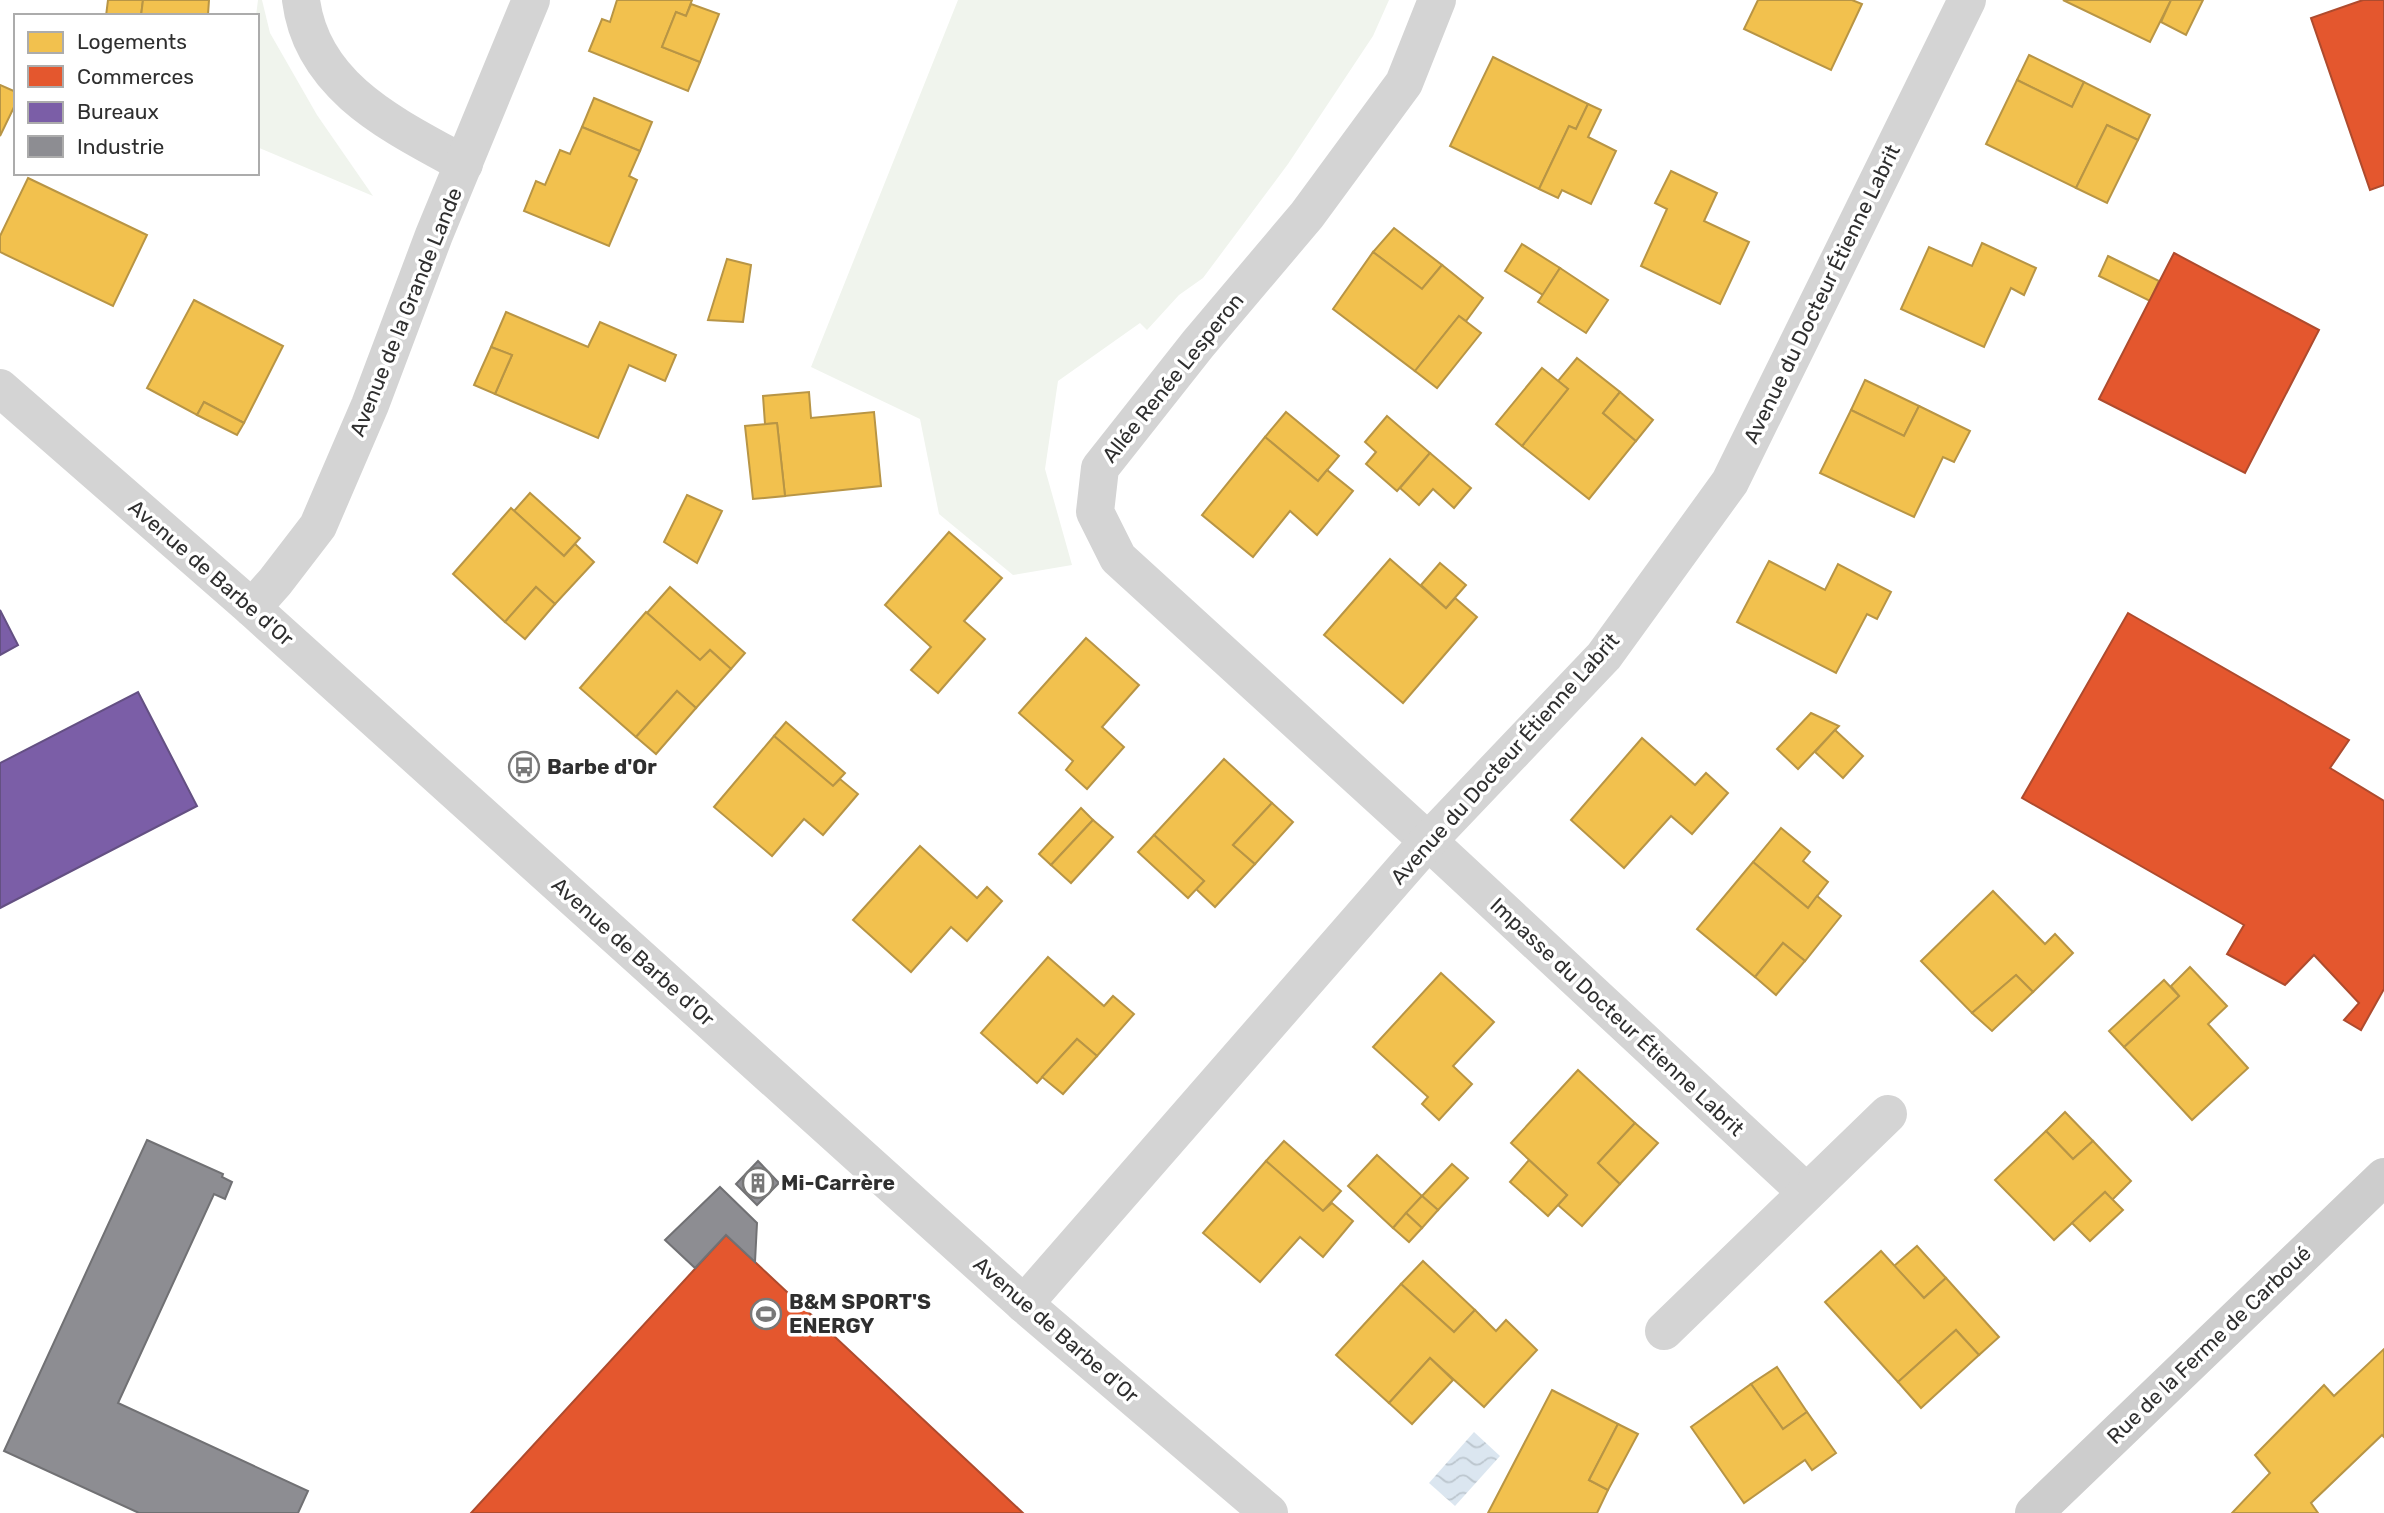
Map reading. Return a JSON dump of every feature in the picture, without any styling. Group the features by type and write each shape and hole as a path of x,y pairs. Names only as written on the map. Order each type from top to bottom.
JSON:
{"street":[{"path":"301,0 303,17 323,62 360,103 464,164"},
{"name":"Avenue de la Grande Lande","path":"252,608 318,526 370,405 434,235 531,0"},
{"name":"Allée Renée Lesperon","path":"1428,841 1118,558 1095,512 1100,468 1198,344 1307,215 1404,83 1437,0"},
{"name":"Avenue du Docteur Étienne Labrit","path":"1024,1304 1428,841 1604,656 1730,482 1967,0"},
{"name":"Avenue de Barbe d'Or","path":"0,388 252,608 1024,1304 1269,1513"},
{"name":"Impasse du Docteur Étienne Labrit","path":"1428,841 1806,1192"},
{"path":"1664,1331 1888,1114"},
{"name":"Rue de la Ferme de Carboué","path":"2034,1513 2384,1177"}],"shaded area":[{"path":"258,0 262,0 270,33 317,115 373,196 259,148 259,14 256,14"},
{"path":"958,0 1389,0 1373,36 1288,164 1203,278 1179,295 1147,330 1140,323 1058,381 1045,469 1072,565 1013,575 939,514 920,419 811,367"}],"water":[{"path":"1474,1432 1500,1456 1455,1506 1429,1483"}],"building: Logements":[{"path":"108,0 143,0 141,14 106,14"},
{"path":"143,0 209,0 208,14 141,14"},
{"path":"617,0 692,0 686,16 676,12 662,47 700,62 688,91 589,51 602,19 610,22"},
{"path":"1758,0 1852,0 1862,4 1831,70 1744,29"},
{"path":"2063,0 2171,0 2150,42"},
{"path":"2171,0 2203,0 2186,35 2161,22"},
{"path":"691,4 719,14 700,62 662,47 676,12 686,16"},
{"path":"2029,55 2084,82 2072,107 2017,80"},
{"path":"1493,57 1588,104 1576,129 1569,126 1539,189 1450,146"},
{"path":"2017,80 2072,107 2084,82 2150,115 2138,140 2107,125 2076,188 1986,144"},
{"path":"0,85 14,91 14,107 0,136"},
{"path":"594,98 652,122 640,151 582,127"},
{"path":"1588,104 1601,110 1588,137 1616,151 1591,204 1562,190 1558,198 1539,189 1569,126 1576,129"},
{"path":"2107,125 2138,140 2107,203 2076,188"},
{"path":"582,127 640,151 629,176 637,180 609,246 524,211 536,181 545,185 560,150 570,154"},
{"path":"1671,171 1717,193 1704,221 1749,242 1720,304 1641,266 1667,209 1655,203"},
{"path":"28,178 147,235 113,306 0,252 0,236"},
{"path":"1394,228 1442,265 1422,289 1373,252"},
{"path":"1982,243 2036,268 2024,295 2011,288 1984,347 1901,309 1929,247 1972,266"},
{"path":"1522,244 1560,268 1543,295 1505,271"},
{"path":"1373,252 1422,289 1442,265 1483,298 1466,321 1459,316 1415,371 1333,309"},
{"path":"2108,256 2159,281 2150,301 2099,276"},
{"path":"727,259 751,265 743,322 708,320"},
{"path":"1560,268 1608,300 1586,333 1538,302"},
{"path":"194,300 283,346 244,423 204,402 197,415 147,388"},
{"path":"506,312 588,347 600,322 676,355 665,381 629,365 598,438 495,394 512,355 491,347"},
{"path":"1459,316 1481,333 1437,388 1415,371"},
{"path":"491,347 512,355 495,394 474,385"},
{"path":"1577,358 1620,392 1603,413 1636,441 1589,499 1522,446 1568,389 1558,381"},
{"path":"1542,368 1568,389 1522,446 1496,424"},
{"path":"1865,380 1919,406 1904,436 1851,410"},
{"path":"809,392 811,418 874,412 881,486 785,496 777,423 765,424 763,396"},
{"path":"1620,392 1653,420 1636,441 1603,413"},
{"path":"204,402 244,423 237,435 197,415"},
{"path":"1919,406 1970,431 1954,462 1943,457 1914,517 1820,473 1851,410 1904,436"},
{"path":"1286,412 1339,456 1318,481 1265,437"},
{"path":"1387,416 1430,453 1397,491 1366,464 1376,452 1365,442"},
{"path":"777,423 785,496 753,499 745,426"},
{"path":"1265,437 1318,481 1327,470 1353,491 1317,535 1290,511 1253,557 1202,515"},
{"path":"1430,453 1471,488 1454,508 1433,489 1419,505 1400,488"},
{"path":"530,493 580,538 564,556 514,511"},
{"path":"687,495 722,511 697,563 664,542"},
{"path":"511,508 564,556 575,544 594,562 555,604 536,587 505,622 453,574"},
{"path":"949,532 1002,578 964,621 985,639 938,693 911,670 931,647 885,605"},
{"path":"1390,559 1446,608 1455,598 1477,617 1403,703 1324,635"},
{"path":"1769,561 1825,590 1838,564 1891,592 1877,619 1867,614 1836,673 1737,622"},
{"path":"1440,563 1466,585 1446,608 1421,585"},
{"path":"536,587 555,604 525,639 505,622"},
{"path":"670,587 745,653 731,669 710,650 700,660 647,613"},
{"path":"646,612 700,660 710,650 731,669 696,708 677,691 636,737 580,688"},
{"path":"1086,638 1139,685 1102,727 1124,747 1087,789 1066,770 1073,761 1019,713"},
{"path":"677,691 696,708 656,754 636,737"},
{"path":"1811,713 1839,726 1798,769 1777,749"},
{"path":"786,722 845,773 833,786 774,736"},
{"path":"1835,730 1863,756 1843,778 1815,752"},
{"path":"774,736 833,786 840,779 858,794 823,835 804,819 772,856 714,807"},
{"path":"1642,738 1695,785 1706,773 1728,793 1692,834 1671,816 1624,868 1571,820"},
{"path":"1224,759 1272,803 1233,845 1255,864 1215,907 1196,889 1204,881 1154,835"},
{"path":"1272,803 1293,822 1255,864 1233,845"},
{"path":"1081,808 1093,820 1051,865 1039,854"},
{"path":"1093,820 1113,837 1071,883 1051,865"},
{"path":"1781,828 1810,852 1803,861 1828,882 1808,908 1753,862"},
{"path":"1154,835 1204,881 1188,898 1138,852"},
{"path":"920,846 977,898 987,887 1002,901 967,941 951,927 911,972 853,920"},
{"path":"1753,862 1808,908 1817,896 1841,916 1805,961 1783,943 1755,977 1697,929"},
{"path":"1993,891 2045,944 2055,934 2073,953 2033,992 2016,975 1972,1013 1921,961"},
{"path":"1783,943 1805,961 1776,995 1755,977"},
{"path":"1048,957 1104,1006 1113,996 1134,1014 1097,1056 1077,1039 1037,1083 981,1033"},
{"path":"2190,967 2227,1006 2208,1024 2248,1068 2192,1120 2124,1047 2179,996 2171,986"},
{"path":"1441,973 1494,1022 1453,1066 1472,1084 1439,1120 1422,1104 1428,1097 1373,1047"},
{"path":"2016,975 2033,992 1992,1031 1972,1013"},
{"path":"2164,980 2179,996 2124,1047 2109,1031"},
{"path":"1077,1039 1097,1056 1063,1094 1042,1077"},
{"path":"1578,1070 1635,1123 1598,1163 1620,1184 1582,1226 1558,1205 1567,1195 1511,1143"},
{"path":"2065,1112 2093,1141 2073,1159 2046,1131"},
{"path":"1635,1123 1658,1143 1620,1184 1598,1163"},
{"path":"2046,1131 2073,1159 2093,1141 2131,1181 2112,1200 2105,1192 2054,1240 1995,1180"},
{"path":"1284,1141 1341,1191 1323,1211 1266,1161"},
{"path":"1377,1155 1422,1196 1393,1228 1348,1186"},
{"path":"1529,1160 1567,1195 1548,1216 1510,1182"},
{"path":"1266,1161 1323,1211 1332,1203 1353,1221 1323,1257 1300,1237 1260,1282 1203,1233"},
{"path":"1452,1164 1468,1178 1438,1210 1422,1196"},
{"path":"2105,1192 2123,1210 2090,1241 2072,1223"},
{"path":"1422,1196 1438,1210 1422,1228 1406,1213"},
{"path":"1406,1213 1422,1228 1409,1242 1393,1228"},
{"path":"1917,1246 1946,1278 1924,1298 1894,1266"},
{"path":"1881,1251 1924,1298 1946,1278 1999,1337 1979,1355 1956,1330 1898,1382 1825,1302"},
{"path":"1423,1261 1475,1310 1454,1332 1401,1284"},
{"path":"1401,1284 1454,1332 1475,1310 1496,1331 1506,1320 1537,1350 1484,1407 1430,1358 1389,1403 1336,1355"},
{"path":"1956,1330 1979,1355 1921,1408 1898,1382"},
{"path":"2384,1349 2384,1437 2382,1435 2311,1503 2318,1513 2232,1513 2270,1473 2255,1455 2324,1385 2334,1396"},
{"path":"1430,1358 1453,1380 1412,1424 1389,1403"},
{"path":"1777,1367 1807,1412 1783,1429 1751,1384"},
{"path":"1751,1384 1783,1429 1807,1412 1836,1453 1812,1470 1805,1460 1744,1503 1691,1427"},
{"path":"1552,1390 1618,1424 1589,1480 1608,1490 1597,1513 1488,1513"},
{"path":"1618,1424 1638,1434 1608,1490 1589,1480"}],"building: Commerces":[{"path":"2363,0 2384,0 2384,185 2370,190 2311,18"},
{"path":"2174,253 2319,330 2245,473 2099,399"},
{"path":"2128,613 2349,740 2330,768 2384,801 2384,989 2361,1030 2344,1020 2359,1003 2314,955 2285,985 2227,954 2244,925 2022,798"},
{"path":"726,1235 755,1262 1023,1513 471,1513"}],"building: Bureaux":[{"path":"0,610 18,645 0,655"},
{"path":"138,692 197,806 0,908 0,763"}],"building: Industrie":[{"path":"147,1140 223,1174 222,1177 232,1182 225,1199 214,1194 118,1403 308,1491 298,1513 139,1513 4,1451"},
{"name":"Mi-Carrère","path":"758,1161 779,1183 757,1205 736,1184"},
{"path":"720,1187 757,1223 755,1262 726,1235 695,1268 665,1240"}],"place":[{"name":"Barbe d'Or","path":"524,767"},
{"name":"Mi-Carrère","path":"758,1183"},
{"name":"B&M SPORT'S ENERGY","path":"766,1314"}]}
